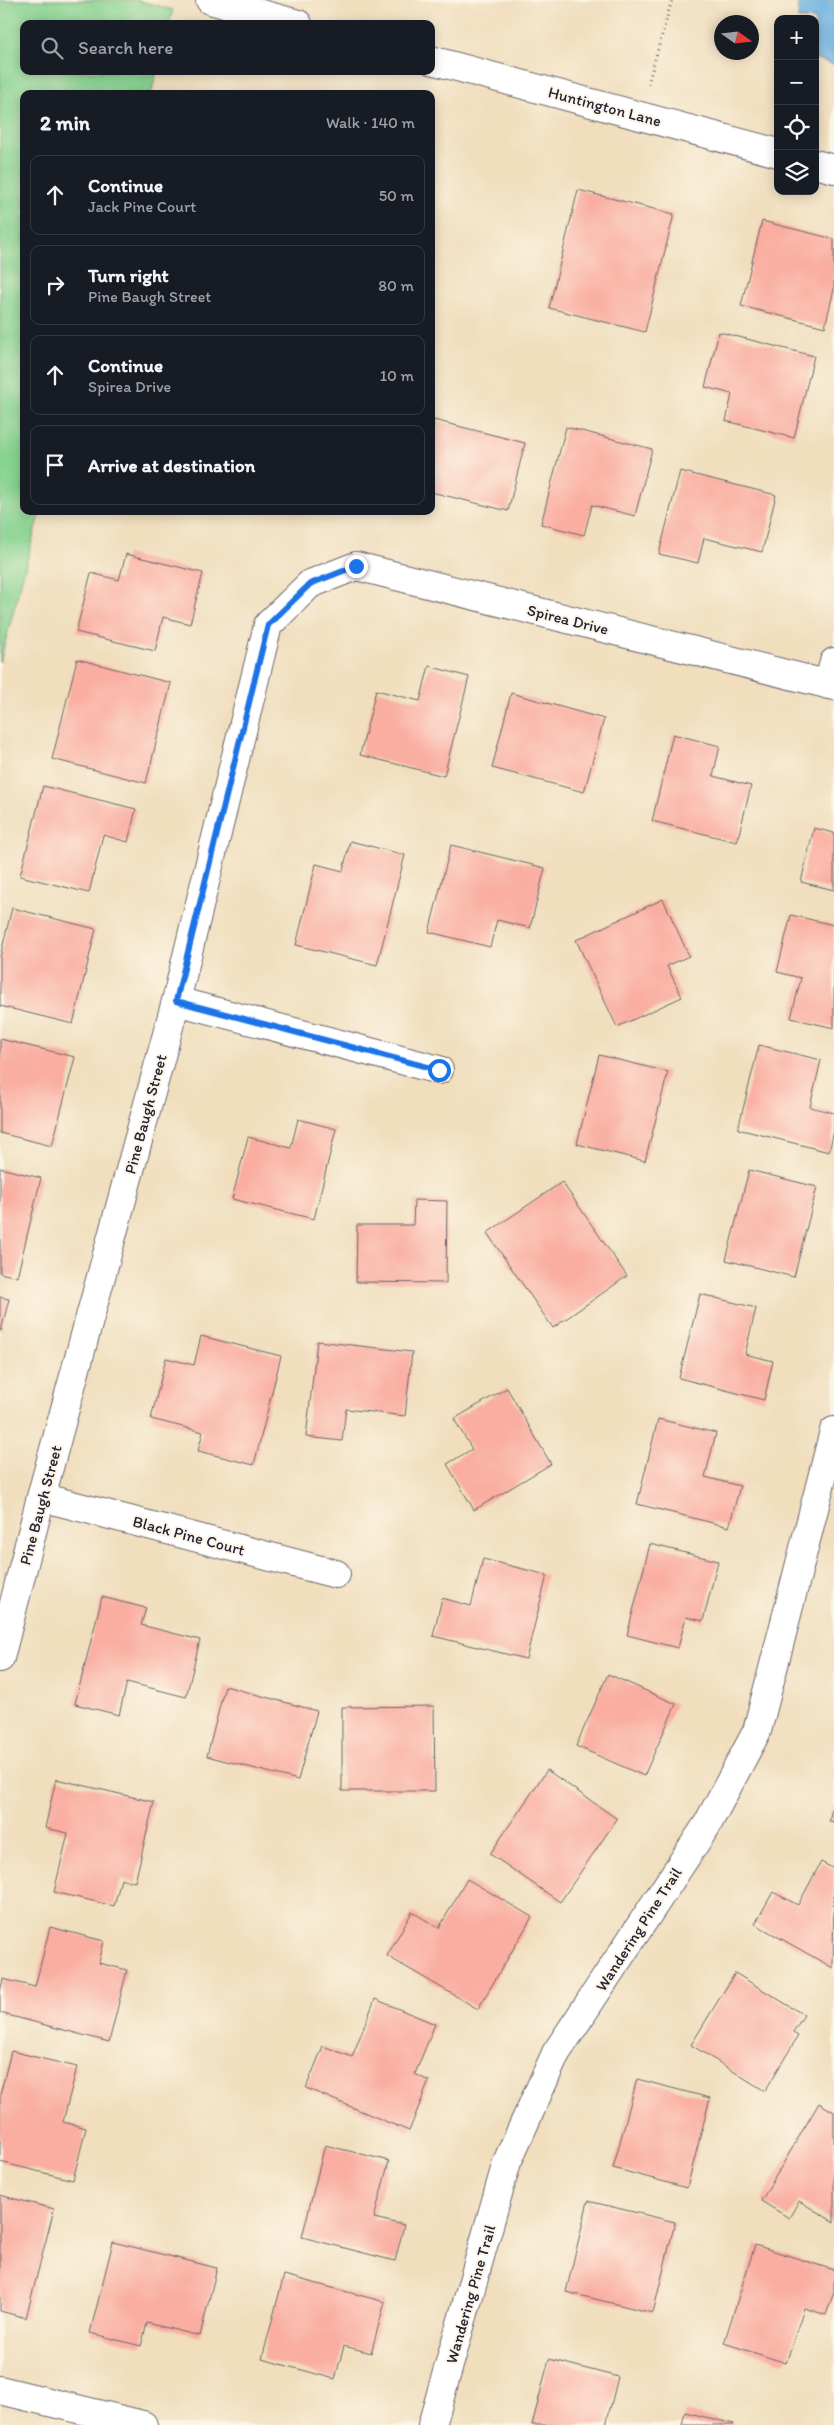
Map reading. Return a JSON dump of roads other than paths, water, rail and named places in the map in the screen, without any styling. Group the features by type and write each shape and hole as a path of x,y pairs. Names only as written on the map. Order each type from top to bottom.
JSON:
{"street":[{"path":"210,0 283,20"},
{"name":"Huntington Lane","path":"435,61 774,152"},
{"path":"819,165 834,169"},
{"name":"Spirea Drive","path":"310,584 356,566 832,677"},
{"name":"Pine Baugh Street","path":"0,1658 41,1497 176,1001 268,625 310,584"},
{"path":"176,1001 439,1070"},
{"name":"Wandering Pine Trail","path":"432,2425 507,2162 556,2053 707,1825 757,1731 834,1431"},
{"name":"Black Pine Court","path":"41,1497 336,1574"},
{"path":"0,2390 143,2425"}],"water":[{"path":"799,0 834,0 834,65 819,59 819,15 798,15"}]}
